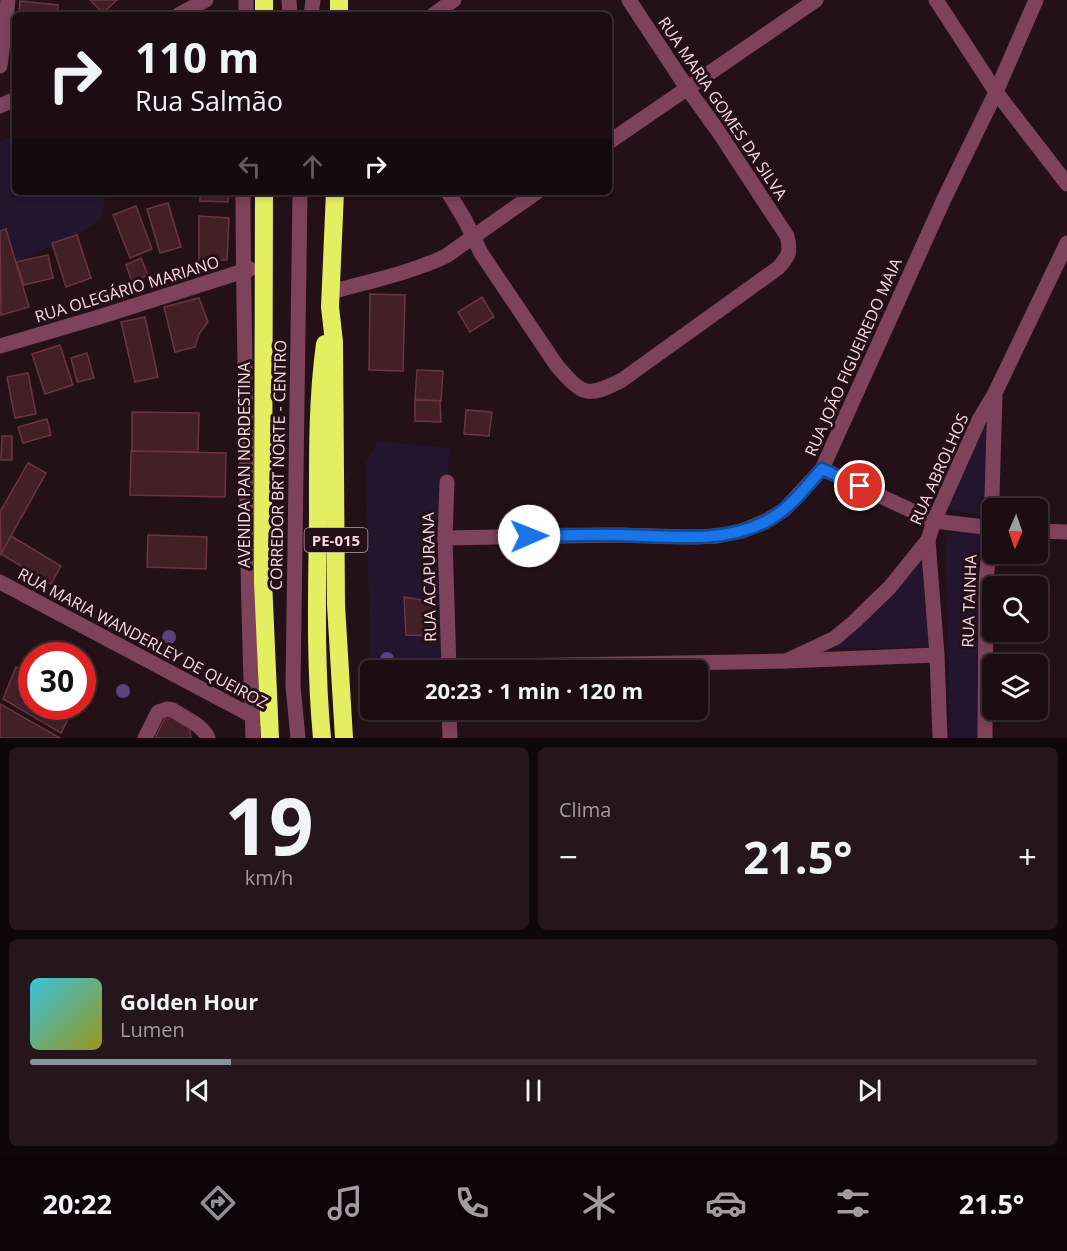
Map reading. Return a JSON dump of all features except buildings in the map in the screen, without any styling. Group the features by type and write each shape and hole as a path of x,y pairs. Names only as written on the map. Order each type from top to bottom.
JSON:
{"highway":[{"name":"AVENIDA PAN NORDESTINA","path":"264,195 264,726"},
{"name":"PE-015","path":"322,738 318,693 317,609 319,422 322,365 331,299 335,195"},
{"name":"PE-015","path":"331,299 334,342 336,605 344,738"}],"street":[{"path":"0,66 8,0"},
{"path":"184,12 206,0"},
{"path":"437,12 454,0"},
{"name":"RUA MARIA GOMES DA SILVA","path":"473,236 481,253 557,366 577,387 585,391 602,391 622,381 778,268 787,258 790,247 787,236 629,0"},
{"path":"612,140 816,0"},
{"path":"936,0 996,92 1067,184"},
{"name":"RUA JOÃO FIGUEIREDO MAIA","path":"445,538 717,536 742,531 784,510 822,469 996,92 1036,0"},
{"path":"243,195 248,606 264,726 254,738"},
{"name":"CORREDOR BRT NORTE - CENTRO","path":"298,738 293,686 300,195"},
{"path":"450,195 473,236"},
{"path":"331,299 446,256 533,195"},
{"name":"RUA ABROLHOS","path":"786,662 835,638 854,622 890,587 928,540 934,521 979,420 995,393 1067,243"},
{"name":"RUA OLEGÁRIO MARIANO","path":"0,346 264,265"},
{"name":"RUA TAINHA","path":"993,498 995,393"},
{"path":"822,469 934,521 982,527"},
{"name":"RUA ACAPURANA","path":"447,482 445,538 449,660"},
{"path":"1048,531 1067,532"},
{"name":"RUA TAINHA","path":"928,540 937,655 940,738"},
{"name":"RUA TAINHA","path":"986,738 988,564"},
{"name":"RUA MARIA WANDERLEY DE QUEIROZ","path":"0,582 264,726"},
{"name":"RUA ABROLHOS","path":"708,664 937,655"},
{"path":"145,738 158,712 167,709 173,710 202,729 208,738"},
{"path":"449,720 450,738"}],"shaded area":[{"path":"10,137 12,143 12,195 109,195 105,199 100,221 77,235 16,262 6,229 0,231 0,142"},
{"path":"990,408 982,516 944,508"},
{"path":"378,441 449,448 443,660 370,660 366,462"},
{"path":"957,530 973,530 982,534 982,564 985,564 985,576 982,576 983,738 950,738 946,542 949,535"},
{"path":"924,553 932,647 827,649"}],"route":[{"path":"529,536 717,536 742,531 784,510 822,469 860,486"}]}
